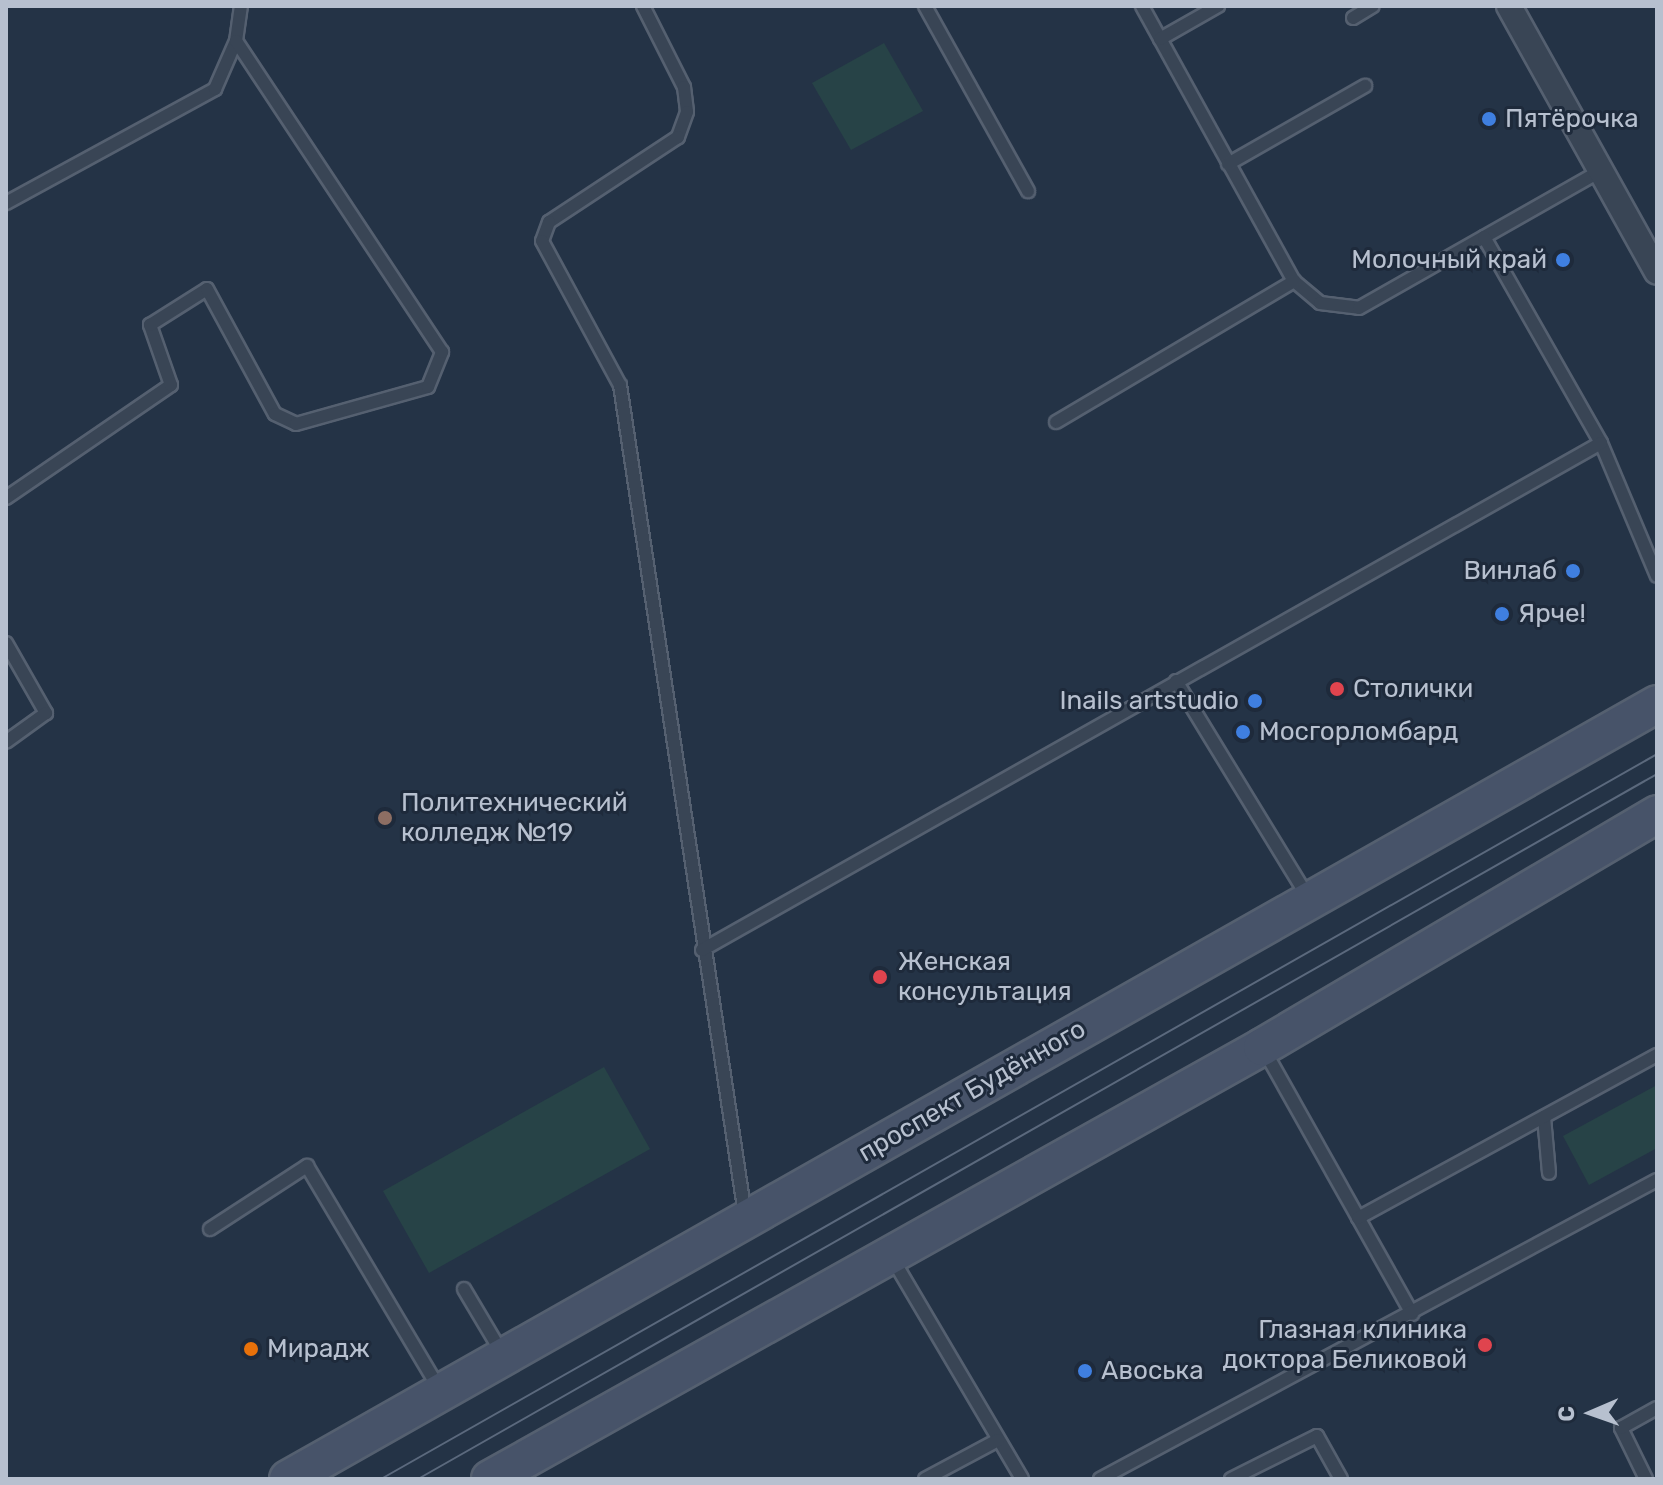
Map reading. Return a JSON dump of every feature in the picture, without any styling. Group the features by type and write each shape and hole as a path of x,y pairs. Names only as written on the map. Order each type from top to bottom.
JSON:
{"main road":[{"name":"проспект Будённого","path":"288,1479 502,1353 745,1220 1657,704"},
{"path":"490,1479 1262,1047 1657,814"}],"street":[{"path":"1509,6 1657,272"}],"lane":[{"path":"6,203 200,102 215,89 236,41 241,6"},
{"path":"643,6 684,87 687,112 678,137 549,222 542,241 620,385 702,950 745,1220"},
{"path":"925,6 1028,191"},
{"path":"1142,6 1294,281 1320,303 1359,308 1600,171"},
{"path":"1160,39 1218,6"},
{"path":"1353,18 1373,6"},
{"path":"6,498 171,385 150,325 207,289 275,414 296,424 428,387 442,352 236,41"},
{"path":"1228,164 1365,86"},
{"path":"1484,237 1601,443 1657,576"},
{"path":"1056,422 1294,281"},
{"path":"702,950 1601,443"},
{"path":"6,643 46,713 6,742"},
{"path":"1176,681 1309,899"},
{"path":"1262,1047 1412,1314"},
{"path":"1358,1218 1657,1055"},
{"path":"1544,1117 1549,1173"},
{"path":"210,1229 307,1166 440,1390"},
{"path":"1100,1479 1657,1180"},
{"path":"890,1255 1022,1479"},
{"path":"464,1289 502,1353"},
{"path":"1646,1479 1621,1428 1657,1408"},
{"path":"1231,1479 1317,1436 1341,1479"},
{"path":"925,1479 998,1440"}],"green space":[{"path":"884,43 923,111 851,150 812,83"},
{"path":"604,1067 650,1149 429,1273 383,1191"},
{"path":"1657,1085 1657,1148 1589,1185 1563,1136"}],"tram line":[{"path":"381,1479 1657,754"},
{"path":"418,1479 1657,774"}],"place":[{"name":"Пятёрочка","path":"1489,119"},
{"name":"Молочный край","path":"1563,260"},
{"name":"Винлаб","path":"1573,571"},
{"name":"Ярче!","path":"1502,614"},
{"name":"Столички","path":"1337,689"},
{"name":"Inails artstudio","path":"1255,701"},
{"name":"Мосгорломбард","path":"1243,732"},
{"name":"Политехнический колледж №19","path":"385,818"},
{"name":"Женская консультация","path":"880,977"},
{"name":"Глазная клиника доктора Беликовой","path":"1485,1345"},
{"name":"Мирадж","path":"251,1349"},
{"name":"Авоська","path":"1085,1371"}]}
